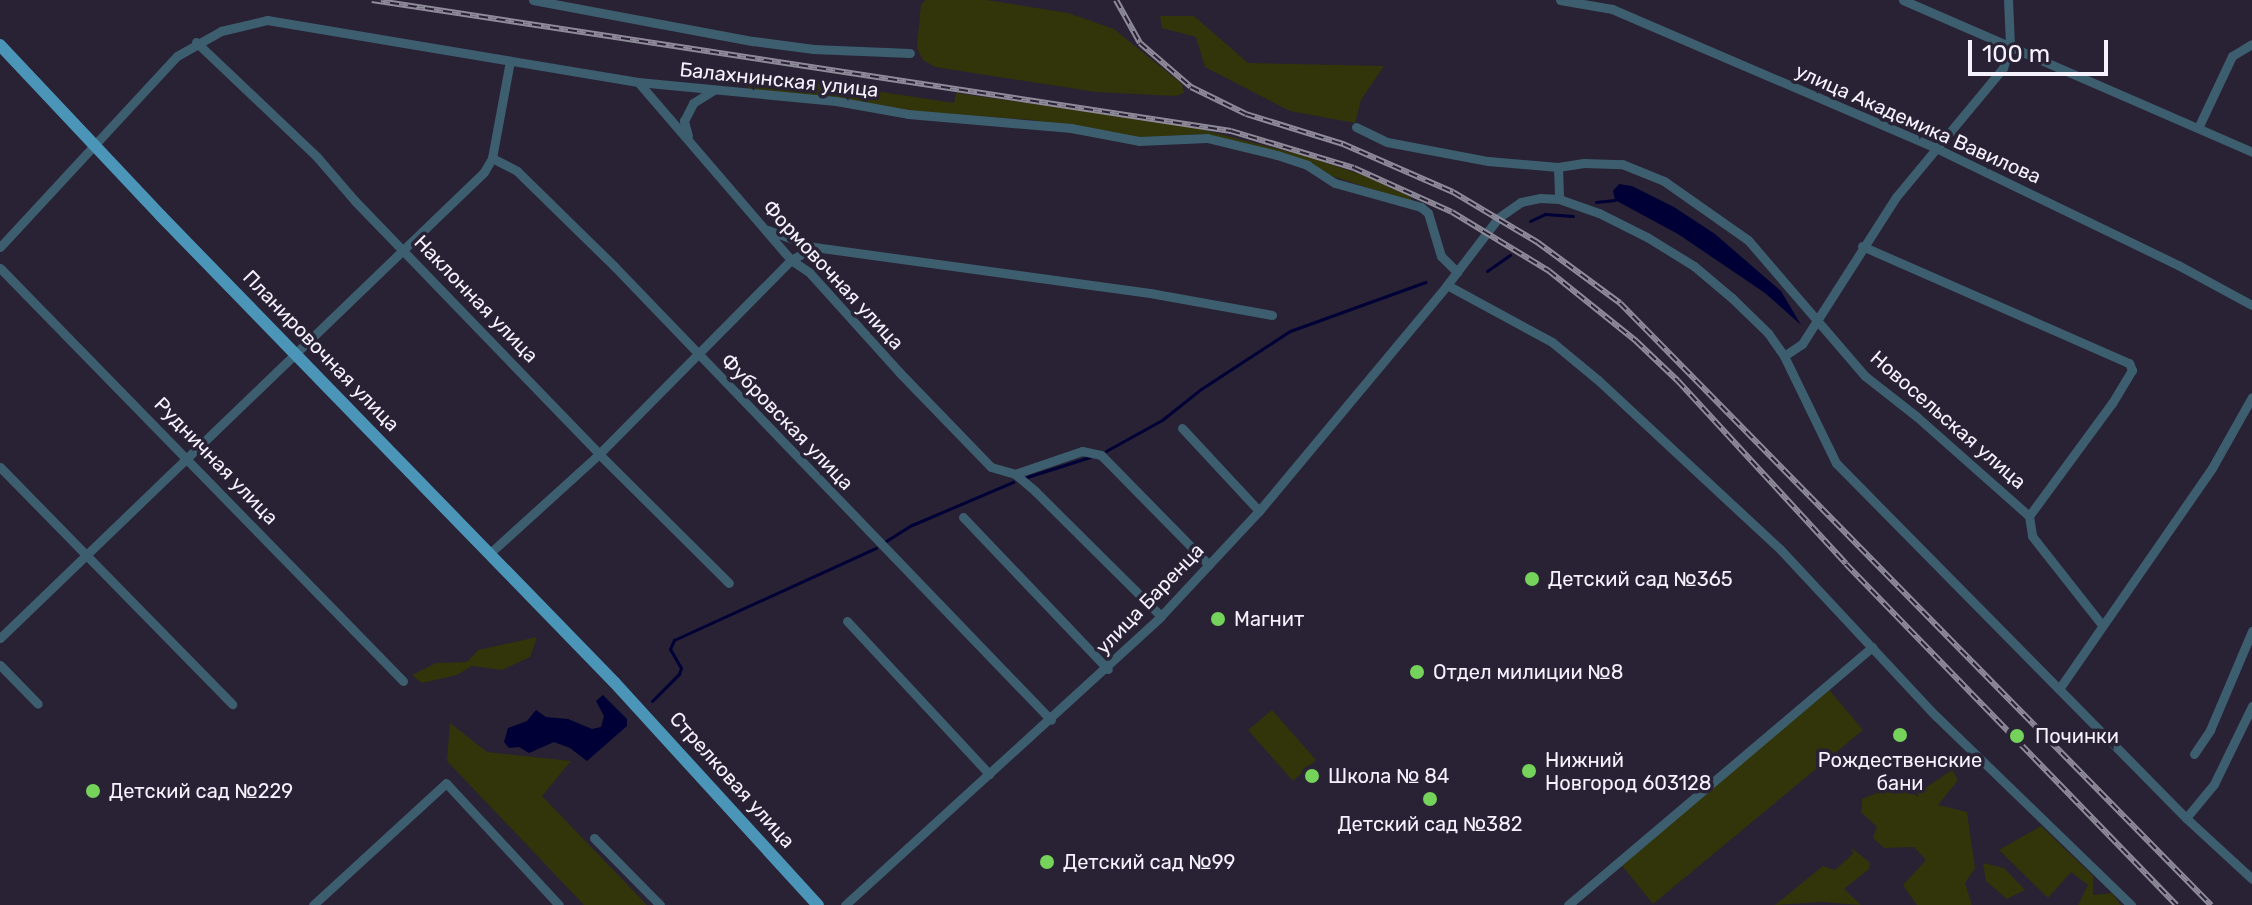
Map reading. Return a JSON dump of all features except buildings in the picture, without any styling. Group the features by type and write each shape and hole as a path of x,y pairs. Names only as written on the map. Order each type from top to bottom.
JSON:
{"main road":[{"name":"Планировочная улица","path":"0,45 615,683"},
{"name":"Стрелковая улица","path":"615,683 818,905"}],"street":[{"path":"533,0 753,41 813,49 910,53"},
{"name":"улица Академика Вавилова","path":"1560,0 1612,9 1938,149 2178,265 2252,305"},
{"path":"1903,0 2252,152"},
{"path":"1784,356 1802,344 1896,197 2003,68 2010,45 2008,0"},
{"name":"Балахнинская улица","path":"0,247 177,56 196,42 243,23 267,20 638,82 836,101 908,114 1071,128 1139,141 1207,138 1307,165 1335,183 1421,207 1428,213 1441,256 1457,272"},
{"name":"Наклонная улица","path":"196,42 317,157 599,454 729,583"},
{"path":"2198,128 2232,56 2252,44"},
{"path":"0,638 484,172 492,158 510,61"},
{"name":"Формовочная улица","path":"638,82 791,260 809,272 991,467 1015,474 1161,616"},
{"path":"689,139 684,121 693,103 714,90"},
{"name":"Новосельская улица","path":"1356,127 1387,142 1488,161 1558,167 1584,163 1622,164 1664,181 1748,240 1865,376 1916,416 2029,516 2032,536 2102,625"},
{"name":"Фубровская улица","path":"492,158 517,171 539,190 1051,720"},
{"path":"1558,167 1559,199 1599,213 1694,266 1768,333 1784,356 1836,463 2186,818 2252,879"},
{"name":"улица Баренца","path":"845,905 1108,669 1161,616 1259,511 1447,285 1498,218 1509,209 1540,198 1559,199"},
{"path":"762,226 786,239 814,247 1150,293 1272,315"},
{"path":"1862,246 2129,363 2132,370 2112,403 2029,516"},
{"path":"490,553 599,454 791,260 814,247"},
{"name":"Рудничная улица","path":"0,268 403,681"},
{"path":"1447,285 1552,342 1586,370 1780,549 1936,716 2131,905"},
{"path":"2059,689 2212,468 2252,397"},
{"path":"1182,428 1259,511"},
{"path":"1015,474 1082,451 1101,455 1209,565"},
{"path":"0,467 232,704"},
{"path":"963,517 1108,669"},
{"path":"847,621 989,774"},
{"path":"2194,754 2210,730 2252,631"},
{"path":"1568,905 1872,647"},
{"path":"0,665 38,704"},
{"path":"2186,818 2214,784 2252,706"},
{"path":"313,905 446,783 559,905"},
{"path":"594,838 660,905"}],"shaded area":[{"path":"926,0 987,0 1068,13 1114,29 1182,84 1184,93 1176,96 1096,92 935,67 923,60 917,48 921,4"},
{"path":"1160,16 1194,16 1248,63 1384,66 1361,100 1355,123 1290,111 1205,67 1196,37 1162,28"},
{"path":"750,72 954,103 956,93 1188,126 1309,157 1365,176 1409,196 1415,203 1203,134 1128,138 1033,120 909,111 748,90"},
{"path":"1619,184 1632,186 1674,207 1715,234 1781,291 1801,325 1765,293 1678,234 1615,200 1613,191"},
{"path":"537,637 530,657 502,670 472,666 457,675 422,683 412,675 436,663 467,662 478,650"},
{"path":"1826,686 1863,730 1653,904 1619,862"},
{"path":"603,695 627,719 627,726 587,761 570,748 554,742 529,753 519,747 509,748 504,742 508,728 527,721 536,710 546,717 568,719 592,729 601,727 604,716 596,701"},
{"path":"1272,710 1316,760 1293,781 1248,730"},
{"path":"450,723 487,752 571,761 542,796 647,905 584,905 447,761"},
{"path":"1952,770 1958,780 1938,805 1967,812 1975,868 1965,883 1972,905 1917,905 1903,885 1926,860 1914,847 1884,848 1873,838 1877,827 1861,812 1862,799 1889,788 1915,795"},
{"path":"2041,826 2093,876 2093,895 2112,893 2121,905 2078,905 2088,885 2071,872 2048,898 1999,850"},
{"path":"1852,848 1870,863 1869,869 1844,889 1861,905 1822,902 1775,905 1823,866 1835,870 1853,854"},
{"path":"1983,863 2004,868 2025,890 2007,899 1986,881"}],"waterway":[{"path":"1596,202 1615,200"},
{"path":"1530,221 1545,214 1573,216"},
{"path":"1487,271 1510,255"},
{"path":"1106,451 1162,420 1201,389 1290,331 1425,282"},
{"path":"1027,477 1090,457"},
{"path":"886,541 912,525 1013,482"},
{"path":"652,701 679,674 681,668 670,649 674,640 876,548"}],"railway":[{"path":"372,0 1231,131 1354,168 1452,212 1549,271 1636,341 1678,381 1846,564 2176,905"},
{"path":"1116,0 1140,43 1191,87 1246,114 1343,144 1453,192 1537,242 1620,303 2211,905"}],"place":[{"name":"Детский сад №365","path":"1532,579"},
{"name":"Магнит","path":"1218,619"},
{"name":"Отдел милиции №8","path":"1417,672"},
{"name":"Рождественские бани","path":"1900,735"},
{"name":"Починки","path":"2017,736"},
{"name":"Нижний Новгород 603128","path":"1529,771"},
{"name":"Школа № 84","path":"1312,776"},
{"name":"Детский сад №229","path":"93,791"},
{"name":"Детский сад №382","path":"1430,799"},
{"name":"Детский сад №99","path":"1047,862"}]}
